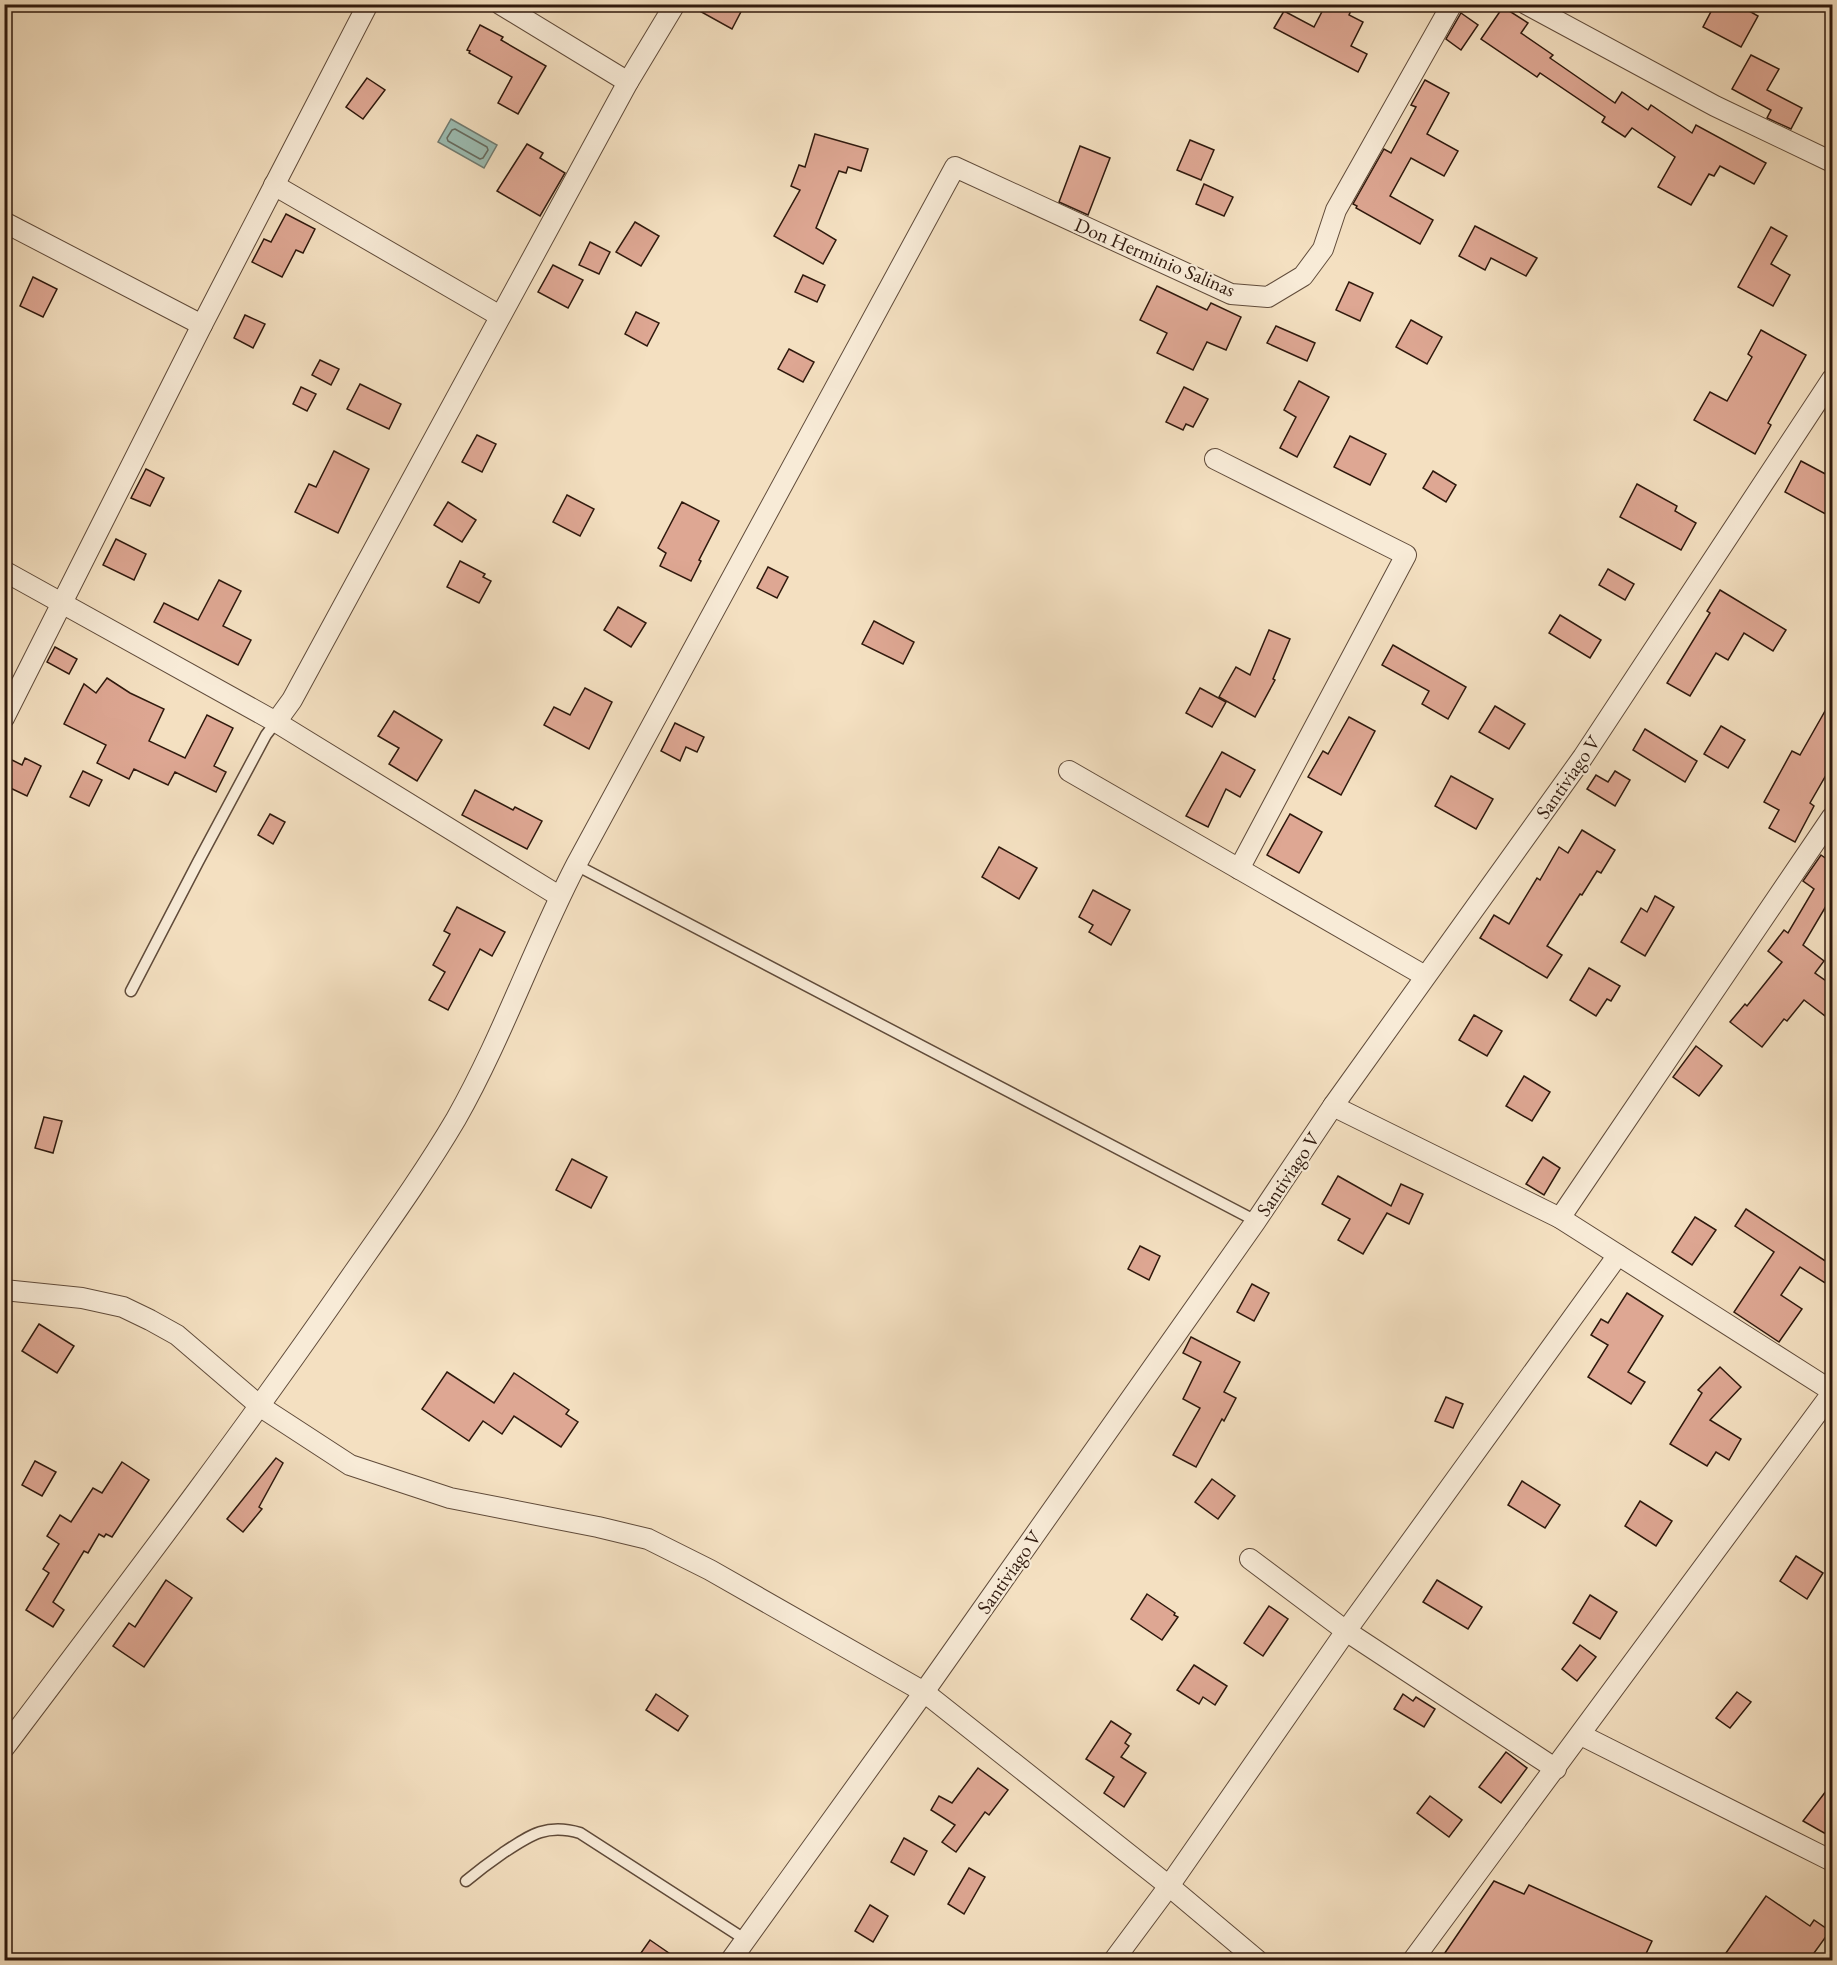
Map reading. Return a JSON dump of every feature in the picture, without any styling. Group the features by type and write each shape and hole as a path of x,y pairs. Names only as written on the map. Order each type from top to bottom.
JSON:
{"street":[{"path":"4,718 202,325 368,4"},
{"path":"500,4 628,82"},
{"path":"276,722 292,700 628,82 675,4"},
{"name":"Don Herminio Salinas","path":"576,865 954,167 1231,294 1268,297 1303,276 1323,249 1336,210 1452,4"},
{"path":"1526,4 1715,106 1833,162"},
{"path":"274,185 500,316"},
{"path":"4,222 202,325"},
{"name":"Santiviago V","path":"731,1960 924,1692 1256,1221 1333,1106 1583,757 1833,379"},
{"path":"1215,459 1406,555 1239,869"},
{"path":"4,571 276,722 559,896"},
{"path":"1069,771 1425,976"},
{"path":"1560,1218 1833,817"},
{"path":"4,1748 261,1407 400,1205 456,1117 481,1071 559,896 576,865"},
{"path":"1333,1106 1560,1218 1833,1392 1413,1960"},
{"path":"1114,1960 1169,1886 1346,1632 1618,1255"},
{"path":"4,1290 82,1298 123,1307 177,1335 261,1407 350,1465 450,1498 648,1539 710,1570 924,1692 1169,1886 1257,1960"},
{"path":"1250,1559 1346,1632 1556,1769"},
{"path":"1581,1735 1833,1861"}],"lane":[{"path":"131,991 266,735 276,722"},
{"path":"576,865 1256,1221"},
{"path":"466,1881 534,1833 557,1829 569,1830 580,1833 746,1940"}],"water":[{"path":"451,119 497,145 484,168 438,142"}],"building":[{"path":"687,4 745,4 732,29"},
{"path":"1326,4 1354,4 1349,15 1363,22 1351,46 1367,54 1358,72 1274,28 1284,11 1314,27"},
{"path":"1715,4 1737,4 1758,16 1741,47 1703,27"},
{"path":"1503,7 1528,23 1521,33 1553,55 1550,58 1615,103 1622,92 1648,110 1651,105 1692,133 1696,125 1766,163 1754,184 1720,166 1714,176 1709,174 1691,205 1658,187 1675,157 1632,128 1625,137 1602,122 1605,117 1540,73 1537,77 1481,39"},
{"path":"1461,13 1478,25 1461,50 1446,39"},
{"path":"480,25 503,37 501,40 546,66 518,114 498,103 512,77 467,50"},
{"path":"1751,55 1779,69 1767,90 1802,108 1791,129 1767,118 1771,110 1732,89"},
{"path":"367,78 385,90 363,119 346,107"},
{"path":"1425,80 1449,93 1427,134 1458,151 1444,176 1411,158 1390,196 1433,220 1420,244 1356,208 1357,206 1353,204 1384,149 1391,153 1416,107 1411,105"},
{"path":"815,134 868,149 861,171 848,167 846,173 839,171 816,228 836,240 823,264 774,236 800,190 791,186 799,165 805,167"},
{"path":"1190,140 1214,150 1201,180 1177,170"},
{"path":"527,144 543,153 540,158 565,173 540,216 497,191"},
{"path":"1080,146 1110,158 1088,215 1059,202"},
{"path":"1204,184 1233,197 1224,216 1196,204"},
{"path":"286,214 315,229 303,253 296,250 282,277 252,262 264,239 271,242"},
{"path":"635,222 659,236 641,266 616,252"},
{"path":"1475,226 1537,258 1526,276 1491,258 1485,270 1459,256"},
{"path":"1771,227 1787,236 1771,264 1790,275 1773,306 1738,287"},
{"path":"590,242 610,252 599,274 579,265"},
{"path":"553,265 583,280 568,308 538,292"},
{"path":"803,275 825,285 817,302 795,292"},
{"path":"33,277 57,289 43,317 20,306"},
{"path":"1349,282 1373,293 1360,321 1336,310"},
{"path":"1157,286 1207,310 1211,303 1241,317 1226,350 1207,342 1193,370 1157,353 1167,333 1140,320"},
{"path":"636,312 659,323 647,346 625,334"},
{"path":"245,315 265,324 253,348 234,338"},
{"path":"1411,320 1442,337 1427,364 1396,347"},
{"path":"1276,326 1315,343 1307,361 1267,343"},
{"path":"1761,330 1806,355 1768,423 1771,425 1755,454 1694,420 1710,392 1727,401 1752,357 1748,354"},
{"path":"789,349 814,362 803,382 778,369"},
{"path":"320,360 339,369 331,385 312,375"},
{"path":"1299,381 1329,397 1297,457 1280,448 1296,417 1284,410"},
{"path":"360,384 401,404 389,429 347,409"},
{"path":"301,387 316,394 307,411 293,404"},
{"path":"1184,387 1208,399 1193,427 1186,424 1183,430 1166,422"},
{"path":"477,435 496,444 482,472 462,462"},
{"path":"1350,436 1386,454 1370,485 1334,467"},
{"path":"334,451 369,469 338,533 295,512 309,484 316,487"},
{"path":"1801,461 1833,478 1833,518 1785,492"},
{"path":"146,469 164,478 150,506 131,498"},
{"path":"1433,471 1456,485 1446,502 1423,488"},
{"path":"1637,484 1677,506 1675,511 1696,523 1681,550 1620,517"},
{"path":"567,495 594,509 580,536 553,522"},
{"path":"448,502 476,520 462,542 434,525"},
{"path":"682,502 719,521 691,581 660,566 666,553 658,548"},
{"path":"116,539 146,554 134,580 103,565"},
{"path":"460,561 485,574 483,577 491,581 479,603 447,587"},
{"path":"768,567 788,577 777,598 757,588"},
{"path":"1608,569 1634,584 1625,600 1599,585"},
{"path":"219,580 241,591 223,626 251,640 238,665 154,622 164,603 198,620"},
{"path":"1720,590 1786,630 1773,651 1744,633 1728,660 1716,653 1690,696 1667,683 1710,613 1707,611"},
{"path":"618,607 646,623 631,647 604,630"},
{"path":"1560,615 1601,640 1590,658 1549,633"},
{"path":"874,621 914,642 903,664 862,644"},
{"path":"1269,630 1290,639 1273,679 1275,680 1255,717 1219,697 1236,667 1250,675"},
{"path":"1393,645 1466,687 1448,719 1422,704 1429,691 1382,665"},
{"path":"55,647 77,659 69,674 47,662"},
{"path":"107,678 130,693 164,709 149,741 185,758 207,715 233,728 214,766 226,772 216,792 175,772 168,785 134,769 129,779 97,763 106,745 64,724 84,684 96,693"},
{"path":"585,688 612,702 589,749 544,725 554,707 570,715"},
{"path":"1200,688 1226,702 1212,727 1186,713"},
{"path":"1833,697 1833,763 1810,803 1814,806 1795,842 1769,828 1779,810 1764,802 1792,751 1800,755"},
{"path":"1495,706 1525,724 1509,749 1479,732"},
{"path":"394,711 442,740 417,781 389,764 399,748 378,736"},
{"path":"1349,717 1375,731 1341,795 1308,777 1323,751 1328,754"},
{"path":"675,723 704,737 697,752 686,747 680,761 661,751"},
{"path":"1721,726 1745,740 1728,768 1704,754"},
{"path":"1645,729 1697,761 1685,782 1633,750"},
{"path":"1222,752 1255,770 1240,797 1226,789 1208,827 1186,816"},
{"path":"4,756 22,765 25,758 41,766 27,796 4,785"},
{"path":"83,771 102,780 89,806 70,797"},
{"path":"1615,771 1630,780 1615,806 1587,789 1596,775 1608,782"},
{"path":"1451,776 1493,799 1476,829 1435,806"},
{"path":"475,790 513,810 515,807 542,821 527,849 462,815"},
{"path":"270,814 285,822 273,844 258,835"},
{"path":"1290,814 1322,832 1299,873 1267,855"},
{"path":"1582,830 1615,850 1601,873 1597,871 1582,895 1580,894 1547,946 1562,955 1547,978 1480,938 1494,915 1509,924 1537,878 1540,880 1559,847 1568,853"},
{"path":"999,847 1037,868 1019,899 982,877"},
{"path":"1821,855 1831,862 1833,859 1833,903 1829,901 1803,945 1824,961 1815,973 1833,986 1833,1022 1804,1000 1787,1021 1784,1019 1762,1047 1730,1022 1745,1004 1747,1006 1782,962 1768,951 1784,930 1788,933 1814,889 1803,881"},
{"path":"1093,890 1130,910 1111,945 1089,932 1093,925 1079,917"},
{"path":"1655,896 1674,907 1645,956 1621,942 1641,908 1647,912"},
{"path":"457,907 505,932 492,956 480,949 448,1010 429,1000 445,972 433,965 450,934 444,931"},
{"path":"1589,968 1620,986 1611,1001 1607,999 1596,1016 1570,1000"},
{"path":"1474,1015 1502,1031 1487,1056 1459,1040"},
{"path":"1696,1046 1722,1066 1699,1096 1673,1077"},
{"path":"1524,1076 1550,1092 1532,1121 1506,1106"},
{"path":"44,1117 62,1121 53,1153 35,1148"},
{"path":"1543,1157 1560,1168 1544,1195 1526,1184"},
{"path":"572,1159 607,1177 591,1208 556,1190"},
{"path":"1338,1176 1391,1206 1401,1184 1423,1194 1409,1224 1387,1213 1363,1254 1338,1240 1350,1219 1322,1204"},
{"path":"1746,1209 1833,1266 1833,1288 1800,1267 1781,1295 1802,1309 1779,1342 1734,1312 1774,1252 1735,1226"},
{"path":"1695,1217 1716,1230 1692,1265 1672,1252"},
{"path":"1140,1246 1160,1256 1149,1280 1128,1269"},
{"path":"1252,1284 1269,1293 1254,1321 1237,1312"},
{"path":"1627,1293 1663,1316 1628,1372 1645,1382 1631,1404 1588,1377 1608,1345 1591,1335 1601,1319 1608,1323"},
{"path":"39,1324 74,1346 57,1373 22,1351"},
{"path":"1191,1337 1240,1362 1224,1392 1236,1398 1196,1467 1173,1455 1200,1408 1183,1399 1201,1362 1183,1353"},
{"path":"1720,1367 1741,1387 1710,1420 1741,1439 1729,1460 1716,1452 1707,1466 1670,1444 1702,1393 1698,1390"},
{"path":"447,1372 494,1403 514,1373 569,1410 566,1414 578,1422 561,1447 514,1416 502,1434 483,1421 469,1441 422,1409"},
{"path":"1446,1397 1463,1404 1453,1428 1435,1421"},
{"path":"276,1458 283,1463 259,1507 262,1509 243,1532 227,1519"},
{"path":"35,1461 56,1472 42,1496 22,1485"},
{"path":"122,1462 149,1480 112,1537 99,1534 88,1553 84,1551 53,1602 64,1610 53,1627 26,1610 49,1573 43,1569 59,1544 47,1536 60,1515 71,1522 93,1488 102,1493"},
{"path":"1212,1479 1235,1496 1218,1519 1195,1502"},
{"path":"1522,1481 1560,1505 1545,1528 1508,1505"},
{"path":"1640,1501 1672,1521 1656,1546 1625,1526"},
{"path":"1796,1556 1823,1573 1807,1599 1780,1581"},
{"path":"166,1580 192,1598 144,1667 113,1646 129,1623 135,1627"},
{"path":"1437,1580 1482,1607 1468,1629 1423,1602"},
{"path":"1147,1594 1178,1617 1162,1640 1131,1619"},
{"path":"1590,1595 1617,1612 1600,1639 1573,1623"},
{"path":"1269,1606 1288,1619 1263,1656 1244,1643"},
{"path":"1580,1645 1596,1657 1577,1681 1562,1669"},
{"path":"1194,1665 1227,1686 1215,1705 1203,1697 1199,1704 1177,1690"},
{"path":"1737,1692 1751,1702 1730,1728 1716,1718"},
{"path":"656,1694 688,1716 678,1731 646,1710"},
{"path":"1403,1694 1413,1701 1416,1697 1435,1709 1424,1727 1394,1709"},
{"path":"1111,1721 1131,1734 1125,1743 1129,1746 1121,1757 1146,1773 1124,1807 1104,1793 1114,1777 1086,1759"},
{"path":"1506,1752 1527,1768 1501,1803 1479,1787"},
{"path":"978,1768 1008,1790 989,1815 985,1812 956,1852 942,1842 955,1825 931,1810 939,1796 952,1803"},
{"path":"1833,1782 1833,1838 1803,1821"},
{"path":"1430,1796 1462,1820 1449,1837 1417,1813"},
{"path":"904,1838 927,1851 914,1875 891,1862"},
{"path":"969,1868 985,1877 964,1914 948,1904"},
{"path":"1494,1881 1524,1894 1529,1885 1652,1941 1643,1960 1440,1960"},
{"path":"1766,1896 1810,1926 1814,1920 1830,1931 1809,1960 1721,1960"},
{"path":"870,1905 888,1916 873,1942 855,1931"},
{"path":"650,1940 679,1960 636,1960"}]}
